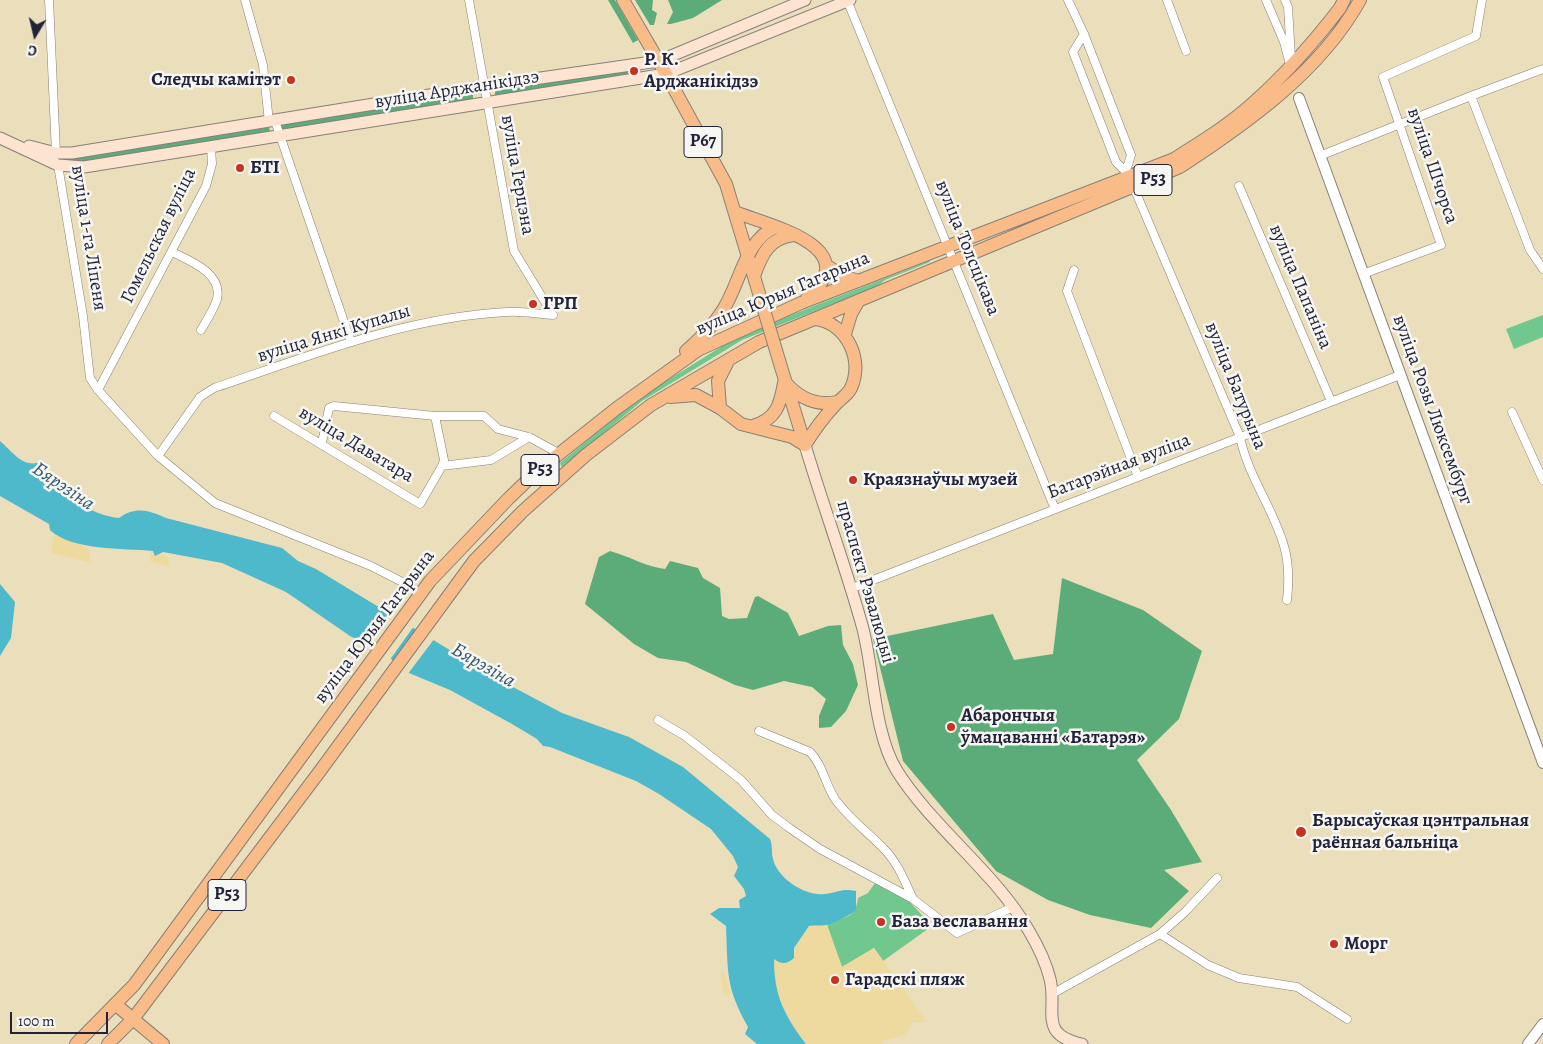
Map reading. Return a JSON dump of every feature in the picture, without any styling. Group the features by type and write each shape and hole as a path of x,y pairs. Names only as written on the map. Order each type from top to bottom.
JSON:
{"main road":[{"name":"праспект Рэвалюцыі","path":"623,0 659,61 726,184 870,659 883,739 897,770 1013,907 1029,931 1047,967 1052,994 1051,1022 1060,1036 1069,1041 1082,1044"},
{"name":"вуліца Арджанікідзэ","path":"0,138 56,153 72,153 485,86 659,61 805,0"},
{"name":"вуліца Арджанікідзэ","path":"58,165 84,167 281,134 489,104 666,74 848,0"},
{"name":"вуліца Юрыя Гагарына","path":"108,1044 133,1019 320,771 474,561 523,510 633,417 759,342 956,262 1174,159 1252,105 1291,67 1324,29 1344,0"},
{"name":"вуліца Юрыя Гагарына","path":"76,1044 115,1004 151,962 430,580 535,473 639,391 698,350 801,303 858,281 1130,179 1180,167 1226,138 1295,82 1339,31 1360,0"},
{"path":"0,138 58,165"},
{"name":"вуліца 1-га Ліпеня","path":"56,153 58,165"},
{"path":"735,212 804,237 819,248 826,266 858,281"},
{"path":"664,375 713,325 722,312 756,240 776,227"},
{"path":"754,278 769,245 779,238 795,235"},
{"path":"801,303 818,288 826,266"},
{"path":"845,334 851,314 859,300"},
{"path":"664,397 696,395 720,408 734,420 792,437 805,445 814,429 851,388 855,371 850,344 845,334 830,323 816,320"},
{"path":"720,408 718,381 727,361"},
{"path":"785,381 799,394 812,401 830,404 837,402"},
{"name":"Р67","path":"753,426 767,421 778,410 785,381"},
{"path":"115,1004 163,1044"}],"street":[{"name":"вуліца 1-га Ліпеня","path":"49,0 56,153"},
{"path":"245,0 263,65 272,121 281,134 351,342"},
{"name":"вуліца Герцэна","path":"469,0 514,251 553,316"},
{"name":"вуліца Толсцікава","path":"848,0 1055,509"},
{"name":"вуліца Батурына","path":"1068,0 1084,34 1130,155 1130,179"},
{"path":"1167,0 1186,51"},
{"path":"1266,0 1284,42 1291,67"},
{"path":"1285,0 1288,8 1291,40 1291,67"},
{"name":"вуліца Шчорса","path":"1364,274 1441,245 1401,124 1383,77 1476,36 1482,0"},
{"name":"вуліца Батурына","path":"1084,34 1073,52 1116,162 1130,179 1240,437 1249,466 1284,545 1289,582 1286,600"},
{"name":"вуліца Розы Люксембург","path":"1291,67 1299,98 1322,155 1400,375 1543,764"},
{"path":"1322,155 1543,69"},
{"path":"1471,96 1530,250 1543,269"},
{"name":"Гомельская вуліца","path":"98,390 206,186 212,164 211,147"},
{"name":"вуліца 1-га Ліпеня","path":"58,165 83,316 90,378 98,390 158,456 215,503 371,566 412,588"},
{"name":"вуліца Папаніна","path":"1238,186 1331,402"},
{"path":"172,252 208,271 216,288 216,301 202,330"},
{"path":"1074,270 1067,291 1138,477"},
{"name":"вуліца Янкі Купалы","path":"158,456 200,397 214,388 351,342 439,320 508,312 553,316"},
{"name":"Батарэйная вуліца","path":"850,589 1400,375"},
{"path":"322,443 327,412 329,408 334,406 435,416 484,416 507,433 529,437 560,454"},
{"path":"1512,412 1543,480"},
{"name":"вуліца Даватара","path":"274,416 322,443 420,504 442,466"},
{"path":"435,416 444,460 442,466 491,460 529,437"},
{"path":"658,720 685,736 741,780 772,815 788,827 820,849 913,899 957,933 1013,907"},
{"path":"759,731 810,752 816,758 834,798 850,817 885,850 896,864 913,899"},
{"path":"1052,994 1160,934 1186,912 1217,878"},
{"path":"1160,934 1208,965 1239,978 1297,987 1347,1019"},
{"path":"1528,1044 1543,1024"}],"green space":[{"path":"608,0 615,0 638,40 633,43"},
{"path":"635,0 653,0 652,10 657,13 654,25 650,25"},
{"path":"668,0 722,0 693,18 667,24 673,12"},
{"path":"627,69 629,76 495,96 495,88"},
{"path":"473,94 473,100 284,130 281,129 280,124"},
{"path":"269,127 270,132 96,161 71,162 71,158"},
{"path":"929,261 885,280 878,286 742,340 642,401 562,468 560,463 639,398 740,335"},
{"path":"1543,315 1543,337 1514,349 1506,329"},
{"path":"610,551 658,568 665,569 670,561 698,568 703,578 720,588 722,616 729,619 747,618 755,597 758,596 788,613 799,636 828,626 841,625 843,645 853,664 858,685 846,711 831,727 819,728 819,716 826,699 812,687 784,681 753,690 735,685 686,662 658,658 634,644 585,604 599,557"},
{"path":"1062,578 1143,610 1202,651 1179,719 1137,760 1171,810 1202,862 1164,870 1189,891 1151,928 1090,915 1048,900 996,871 903,761 873,639 993,614 1014,660 1053,654"},
{"name":"База веславання","path":"875,883 908,900 932,926 883,961 874,948 842,967 827,925 851,914 857,905 858,898 868,893"}],"sand":[{"path":"54,535 88,548 91,563 51,553"},
{"path":"151,550 168,558 170,567 150,561"},
{"name":"Гарадскі пляж","path":"815,925 827,925 842,967 874,948 927,1022 912,1022 906,1035 885,1040 881,1044 806,1044 786,1014 782,1004 776,983 774,958 794,958 795,948 803,933"},
{"path":"723,969 730,994 724,996 721,975"}],"water":[{"path":"0,441 24,462 36,463 42,461 51,480 66,495 83,506 101,514 119,518 131,512 148,511 166,518 282,548 298,561 316,569 496,678 562,713 629,737 683,767 770,839 772,856 776,866 780,873 793,885 817,894 844,890 856,891 856,910 854,912 829,924 809,926 794,948 794,958 784,963 774,959 778,994 786,1014 806,1044 757,1044 745,1034 748,1027 735,1000 729,978 726,926 710,914 719,908 740,908 739,900 746,896 744,889 734,876 738,867 733,856 711,829 636,781 550,747 543,746 537,739 450,690 409,673 382,652 350,636 286,592 222,563 163,552 155,556 153,551 84,545 60,537 50,530 49,524 0,496"},
{"path":"0,584 15,602 11,638 0,656"}],"pier":[{"path":"390,611 414,626 389,661 365,646"},
{"path":"419,629 435,638 407,675 393,664"}],"place":[{"name":"Р. К. Арджанікідзэ","path":"634,71"},
{"name":"Следчы камітэт","path":"291,80"},
{"name":"БТІ","path":"240,168"},
{"name":"ГРП","path":"533,304"},
{"name":"Краязнаўчы музей","path":"853,480"},
{"name":"Абарончыя ўмацаванні «Батарэя»","path":"951,727"},
{"name":"Барысаўская цэнтральная раённая бальніца","path":"1301,832"},
{"name":"База веславання","path":"881,922"},
{"name":"Морг","path":"1334,944"},
{"name":"Гарадскі пляж","path":"835,980"}],"water label":[{"name":"Бярэзіна","path":"63,487"},
{"name":"Бярэзіна","path":"483,666"}]}
